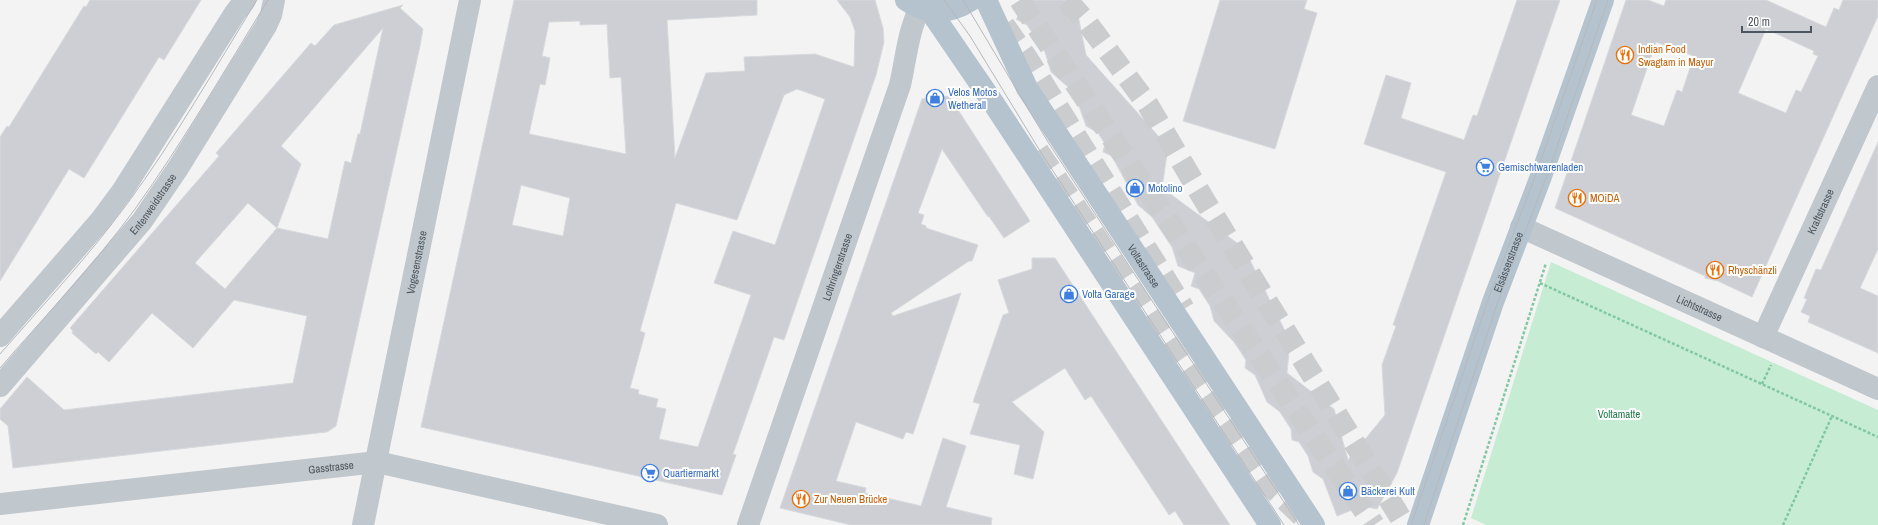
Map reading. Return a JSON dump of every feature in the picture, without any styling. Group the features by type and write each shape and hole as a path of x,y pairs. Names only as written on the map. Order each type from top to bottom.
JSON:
{"main road":[{"path":"919,7 955,9 971,0"},
{"name":"Voltastrasse","path":"986,0 1027,88 1314,525"},
{"name":"Elsässerstrasse","path":"1418,525 1491,309 1540,179 1602,0"},
{"path":"919,7 994,104 1270,525"}],"street":[{"path":"0,336 100,221 123,190 235,13 245,0"},
{"name":"Entenweidstrasse","path":"0,386 142,221 178,168 266,26 271,14 274,0"},
{"name":"Vogesenstrasse","path":"363,525 470,0"},
{"name":"Lothringerstrasse","path":"748,525 900,85 910,35 919,7"},
{"name":"Kraftstrasse","path":"1763,337 1878,86"},
{"name":"Lichtstrasse","path":"1521,228 1878,389"},
{"name":"Gasstrasse","path":"0,504 377,462 657,525"}],"path":[{"path":"1463,525 1553,242"},
{"path":"1540,284 1878,437"},
{"path":"1783,525 1832,416"}],"green space":[{"name":"Voltamatte","path":"1551,262 1878,410 1878,525 1486,525 1471,518"}],"building":[{"path":"90,0 201,0 164,60 159,57 84,178 69,169 0,281 0,137 7,126 9,127 84,6 86,7"},
{"path":"514,0 757,0 757,15 667,20 675,158 706,73 745,71 744,57 815,54 854,67 855,31 850,17 837,0 875,0 883,28 884,42 876,75 784,340 774,337 733,454 736,455 722,495 421,427","holes":["580,21 580,25 607,24 610,78 621,77 626,154 529,134 540,84 545,85 550,58 542,56 549,22","797,89 825,99 775,245 733,231 714,283 751,295 698,447 659,439 666,409 656,407 658,399 638,394 639,390 630,388 645,333 640,331 676,203 737,220 784,95","521,185 570,198 563,236 512,225"]},
{"path":"1029,0 1075,0 1086,55 1168,147 1162,188 1244,248 1290,341 1287,373 1334,409 1348,460 1385,415 1382,365 1396,326 1393,325 1446,172 1364,144 1386,75 1411,83 1401,118 1464,140 1473,115 1477,116 1517,0 1560,0 1397,473 1377,509 1362,506 1337,516 1323,479 1313,472 1308,456 1299,442 1292,440 1291,429 1280,412 1267,402 1255,375 1245,368 1246,360 1234,342 1214,321 1210,306 1199,289 1191,286 1195,273 1178,266 1172,247 1152,217 1138,205 1112,156 1103,152 1105,144 1098,133 1086,126 1079,106 1068,87 1051,72 1045,52 1027,25 1016,19 1026,8"},
{"path":"1220,0 1307,0 1304,9 1317,13 1275,149 1183,121"},
{"path":"1626,0 1648,0 1664,6 1666,0 1766,0 1826,27 1834,8 1839,10 1843,0 1878,0 1878,16 1752,297 1718,281 1705,278 1705,276 1555,208","holes":["1766,29 1814,51 1813,54 1818,56 1801,92 1796,90 1786,113 1738,93","1656,42 1694,56 1682,92 1677,90 1664,126 1631,115"]},
{"path":"403,5 400,8 423,29 336,426 327,432 13,468 8,426 0,419 0,409 27,377 64,410 293,383 307,316 234,300 193,348 152,313 109,362 98,352 96,354 72,333 73,331 70,328 219,156 216,153 311,43 315,46 334,25","holes":["383,28 360,134 358,134 351,163 345,161 328,239 277,228 301,164 281,146","248,203 277,228 225,289 195,263"]},
{"path":"949,96 1030,221 1004,238 942,149 918,213 924,215 921,224 926,226 926,228 978,245 972,261 969,261 891,313 893,316 961,293 913,434 906,432 903,439 856,422 836,481 866,488 865,493 921,506 943,438 966,446 946,507 992,518 991,525 851,525 780,508 922,99"},
{"path":"1878,142 1878,249 1860,288 1878,296 1878,353 1808,322 1810,316 1801,312 1807,299 1804,298 1816,269 1821,270"},
{"path":"1032,258 1055,258 1230,525 1184,525 1175,511 1169,515 1091,396 1085,400 1065,368 1012,402 1044,432 1033,479 1014,474 1020,445 970,434 980,404 973,402 1003,315 1009,313 998,280 1032,269"}],"tunnel":[{"path":"1020,0 1374,525"},
{"path":"1067,0 1088,24 1148,105 1206,203 1405,525"},
{"path":"1004,25 1027,58 1184,309"},
{"path":"1038,151 1179,360 1266,482 1305,519"}],"tram line":[{"path":"0,354 81,262 127,204 178,129 257,0"},
{"path":"0,368 86,270 135,209 187,132 268,0"},
{"path":"944,0 970,36 1040,151 1284,525"},
{"path":"963,0 1048,142 1299,525"},
{"path":"1411,525 1488,300 1536,174 1597,0"},
{"path":"1424,525 1497,304 1546,178 1608,0"}],"place":[{"name":"Indian Food Swagtam in Mayur","path":"1625,55"},
{"name":"Velos Motos Wetherall","path":"935,98"},
{"name":"Gemischtwarenladen","path":"1485,167"},
{"name":"Motolino","path":"1135,188"},
{"name":"MOiDA","path":"1577,198"},
{"name":"Rhyschänzli","path":"1715,270"},
{"name":"Volta Garage","path":"1069,294"},
{"name":"Quartiermarkt","path":"650,473"},
{"name":"Bäckerei Kult","path":"1348,491"},
{"name":"Zur Neuen Brücke","path":"801,499"}]}
